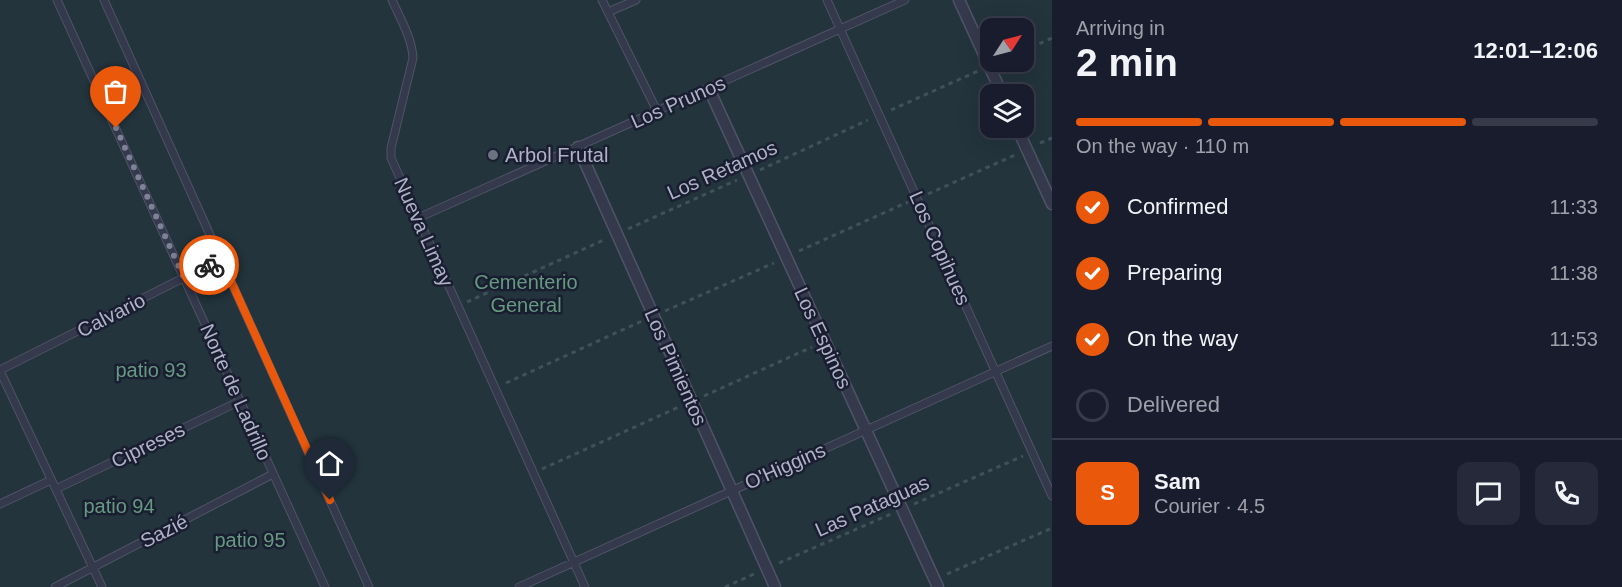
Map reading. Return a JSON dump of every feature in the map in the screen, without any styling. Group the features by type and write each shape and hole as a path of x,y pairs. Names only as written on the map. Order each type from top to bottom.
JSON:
{"street":[{"path":"959,0 980,46"},
{"name":"Los Espinos","path":"709,89 937,583"},
{"path":"1022,138 1052,204"},
{"name":"Los Pimientos","path":"578,147 775,587"}],"lane":[{"name":"Norte de Ladrillo","path":"57,0 325,587"},
{"path":"104,0 369,587"},
{"name":"Nueva Limay","path":"392,0 410,39 413,58 391,148 391,158 585,587"},
{"path":"602,0 657,111"},
{"path":"608,12 636,0"},
{"name":"Los Copihues","path":"828,0 1052,496"},
{"name":"Los Prunos","path":"418,218 905,0"},
{"name":"Calvario","path":"0,371 221,259"},
{"name":"O'Higgins","path":"519,587 1052,346"},
{"path":"0,371 102,587"},
{"name":"Cipreses","path":"56,489 240,401"},
{"name":"Sazié","path":"55,587 273,474"},
{"path":"0,504 51,480"}],"path":[{"path":"1034,46 1052,38"},
{"name":"Los Retamos","path":"458,306 980,70"},
{"name":"Las Pataguas","path":"725,587 1031,453"},
{"path":"937,583 1052,528"}],"green space":[{"name":"Cementerio General","path":"0,0 1052,0 1052,587 0,587"}],"way so far":[{"path":"116,128 184,278 209,265"}],"place":[{"name":"Arbol Frutal","path":"493,155"}],"route":[{"path":"209,265 221,259 330,500"}],"park label":[{"name":"patio 93","path":"151,370"},
{"name":"patio 94","path":"119,506"},
{"name":"patio 95","path":"250,540"}]}
